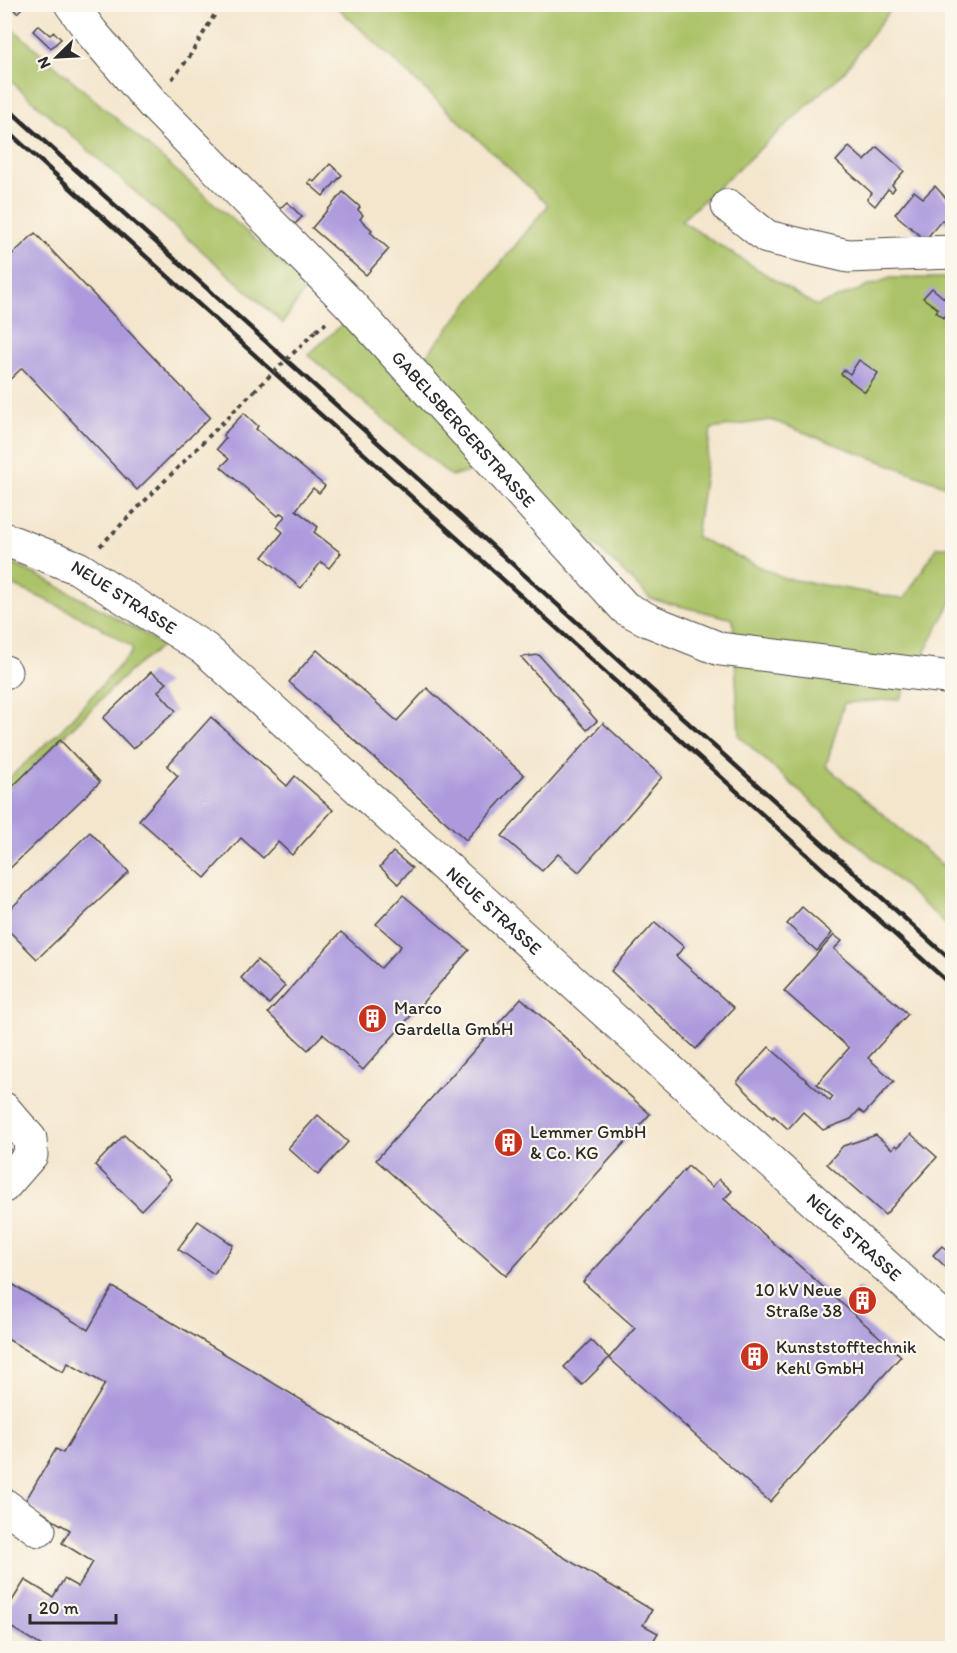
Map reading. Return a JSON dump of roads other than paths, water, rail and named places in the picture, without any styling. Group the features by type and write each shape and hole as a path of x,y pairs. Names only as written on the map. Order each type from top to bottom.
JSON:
{"street":[{"name":"GABELSBERGERSTRASSE","path":"71,4 92,33 153,104 349,303 625,608 650,621 720,649 952,678"},
{"path":"728,206 767,237 848,256 952,252"},
{"name":"NEUE STRASSE","path":"4,539 78,568 205,650 952,1326"},
{"path":"4,1108 30,1139 31,1155 4,1186"},
{"path":"4,1505 39,1530"}],"railway":[{"path":"4,105 952,961"},
{"path":"4,128 952,986"}],"place":[{"name":"Marco Gardella GmbH","path":"373,1018"},
{"name":"Lemmer GmbH & Co. KG","path":"509,1142"},
{"name":"10 kV Neue Straße 38","path":"863,1300"},
{"name":"Kunststofftechnik Kehl GmbH","path":"755,1357"}]}
